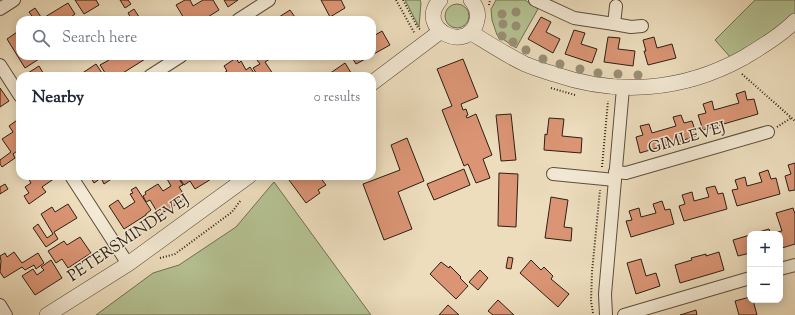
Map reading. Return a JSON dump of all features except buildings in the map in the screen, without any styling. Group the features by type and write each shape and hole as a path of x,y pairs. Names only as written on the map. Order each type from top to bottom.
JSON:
{"street":[{"path":"0,9 14,0"},
{"path":"244,16 269,0"},
{"path":"440,0 435,9 435,23 441,32 455,38 466,35 476,23 478,17 473,1"},
{"path":"535,0 574,18 631,27 642,26"},
{"path":"614,24 616,6"},
{"path":"470,32 526,65 561,77 594,85 641,88 674,84 704,76 727,66 758,49 788,29 795,21"},
{"path":"376,81 441,32"},
{"path":"156,72 175,60"},
{"path":"0,65 16,90"},
{"path":"606,315 605,294 623,88"},
{"name":"GIMLEVEJ","path":"553,174 601,179 768,132"},
{"path":"74,180 128,264"},
{"name":"PETERSMINDEVEJ","path":"47,315 65,310 244,180"},
{"path":"783,269 795,265"},
{"path":"624,315 747,279"},
{"path":"0,305 6,315"}],"path":[{"path":"396,0 416,35 420,36"},
{"path":"403,0 418,28 421,30"},
{"path":"742,74 795,121"},
{"path":"593,315 591,300 592,272 608,101"},
{"path":"768,132 791,118"}],"green space":[{"path":"405,0 420,0 419,27"},
{"path":"496,0 525,0 538,9 516,48 497,35 492,20 491,9"},
{"path":"755,0 795,0 795,14 784,25 731,58 715,40"},
{"path":"457,4 466,7 469,16 466,25 457,28 448,25 445,16 448,7"},
{"path":"274,182 371,315 96,315 153,273 179,265 236,227"}]}
